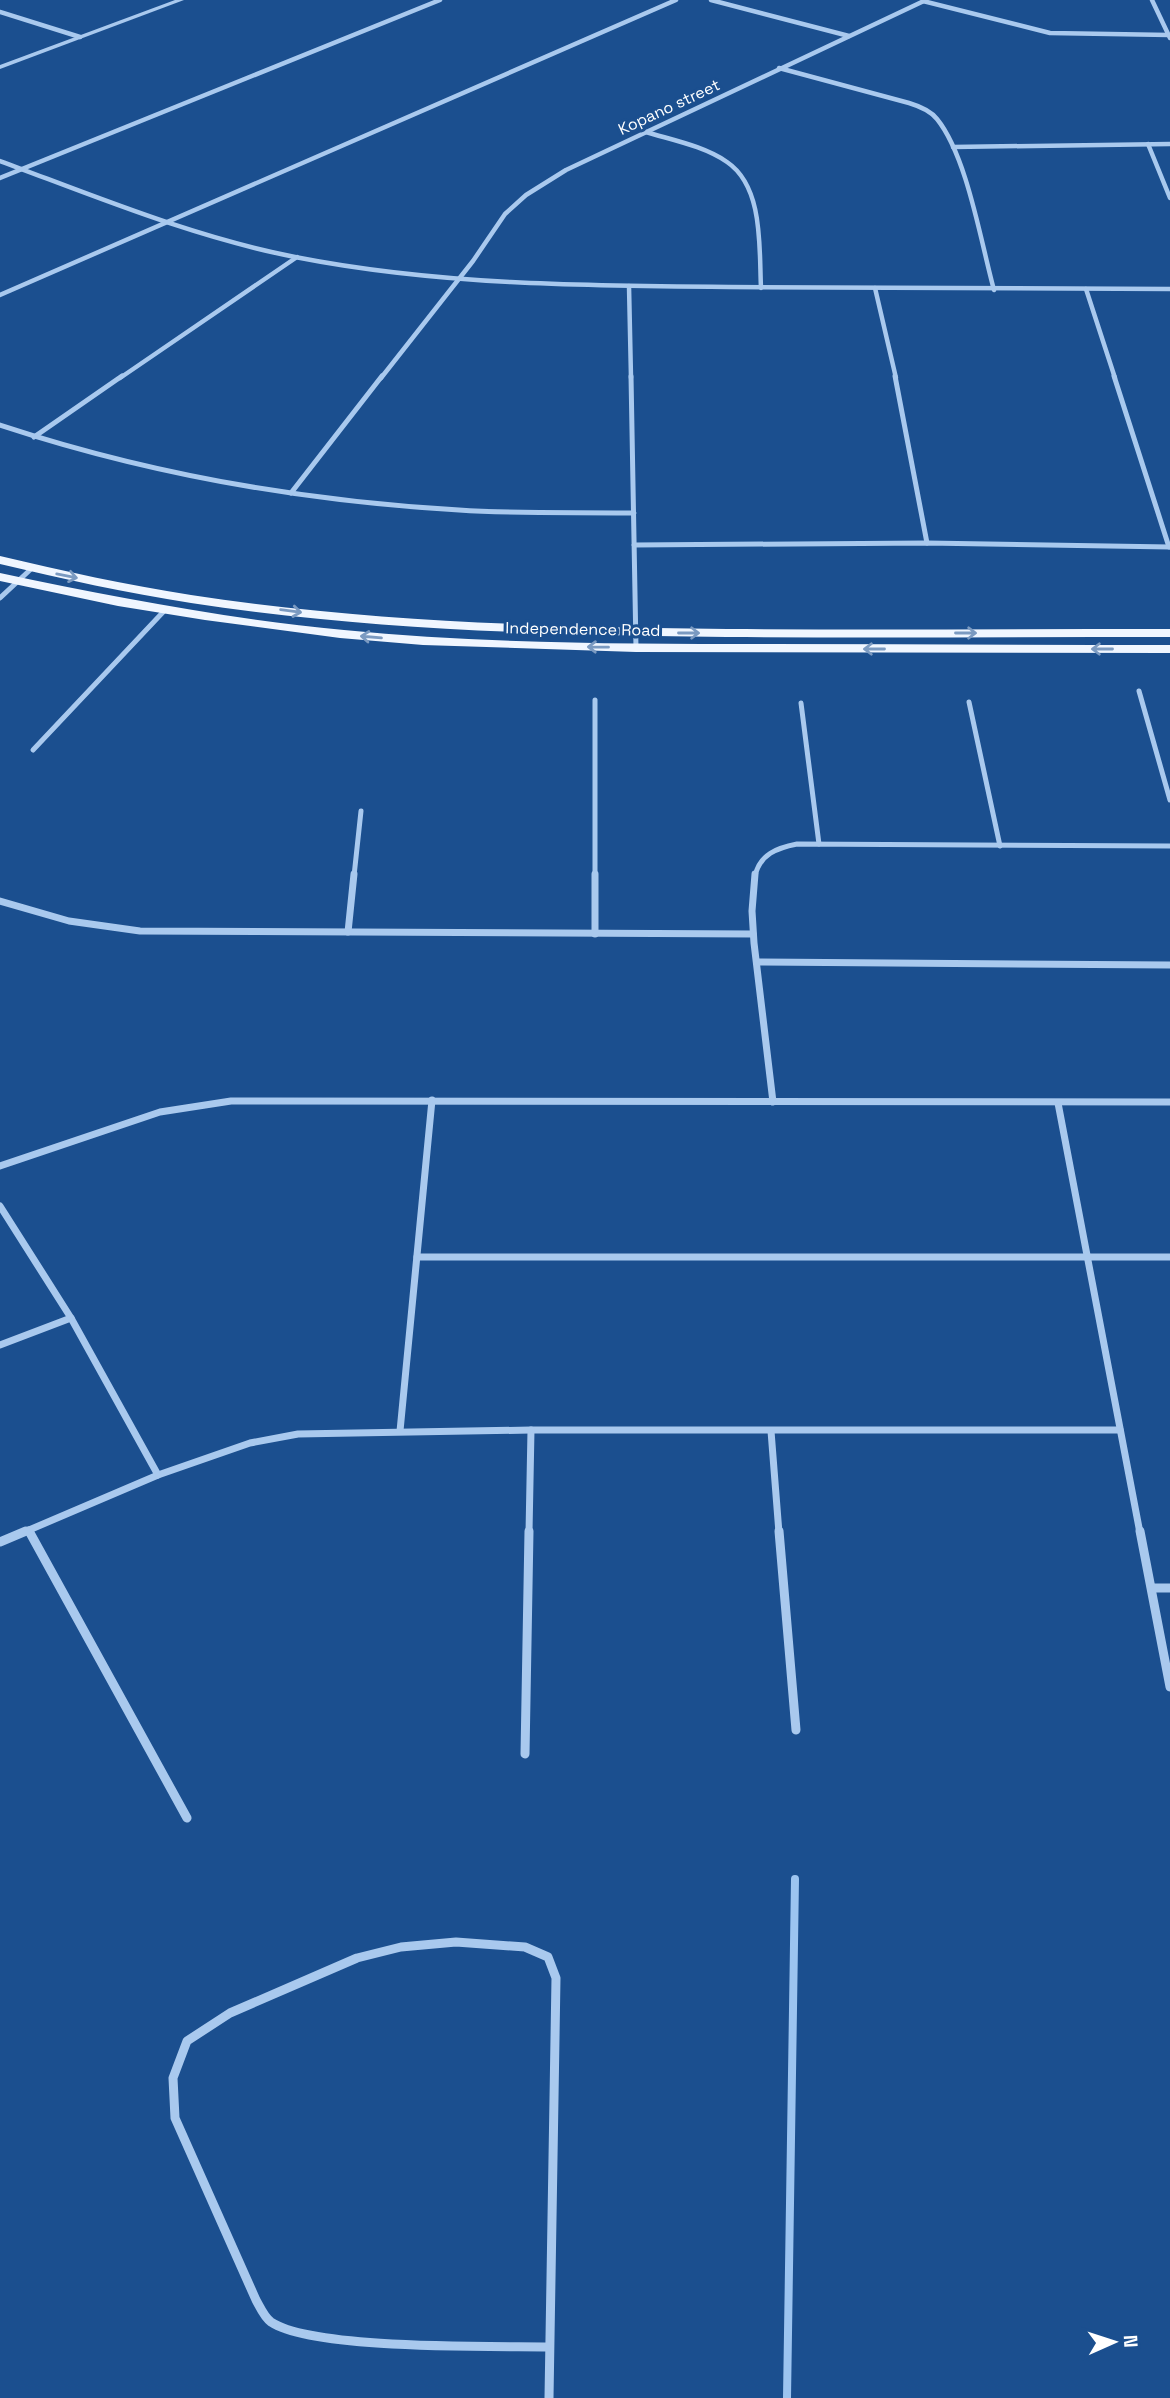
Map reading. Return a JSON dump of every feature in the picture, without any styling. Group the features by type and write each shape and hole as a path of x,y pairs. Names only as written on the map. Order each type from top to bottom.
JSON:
{"main road":[{"name":"Independence Road","path":"0,561 155,592 345,618 441,625 635,632 1170,633"},
{"name":"Independence Road","path":"0,577 165,610 340,634 422,642 636,648 1170,649"}],"street":[{"path":"0,67 181,0"},
{"path":"0,178 440,0"},
{"path":"0,295 676,0"},
{"path":"711,0 849,36"},
{"path":"924,1 1056,34 1169,37 1152,0"},
{"name":"Kopano street","path":"291,493 505,215 526,195 566,170 646,131 924,1"},
{"path":"0,12 80,37"},
{"path":"779,68 916,106 940,122 953,147 994,290"},
{"path":"646,131 728,162 746,180 751,197 761,288"},
{"path":"1148,144 1170,198"},
{"path":"953,147 1170,144"},
{"path":"0,161 168,221 253,247 297,257 456,280 761,288 1170,289"},
{"path":"34,437 297,257"},
{"path":"629,286 636,648"},
{"path":"875,288 895,375 927,543"},
{"path":"634,545 927,543 1169,547 1086,289"},
{"path":"0,425 74,450 201,478 340,501 440,510 634,513"},
{"path":"0,598 31,569"},
{"path":"33,750 165,610"},
{"path":"1139,691 1170,800"},
{"path":"594,700 595,934"},
{"path":"969,702 1000,846"},
{"path":"801,703 819,844"},
{"path":"348,932 361,811"},
{"path":"773,1102 753,934 754,876 758,864 768,853 780,848 819,844 1170,846"},
{"path":"0,901 49,918 104,928 753,934"},
{"path":"757,962 1170,965"},
{"path":"0,1166 134,1120 184,1107 271,1099 1170,1102"},
{"path":"400,1432 432,1100"},
{"path":"1058,1103 1170,1687"},
{"path":"0,1206 71,1318 158,1475"},
{"path":"417,1257 1170,1257"},
{"path":"0,1345 71,1318"},
{"path":"0,1542 158,1475 250,1443 298,1434 531,1430 1120,1430"},
{"path":"525,1754 531,1430"},
{"path":"771,1431 796,1730"},
{"path":"29,1530 187,1818"},
{"path":"1152,1588 1170,1588"},
{"path":"549,2347 416,2343 298,2333 271,2322 256,2300 176,2118 173,2078 187,2041 255,2002 357,1958 401,1947 456,1942 525,1947 548,1957 556,1978 549,2398"}],"waterway":[{"path":"787,2398 795,1879"}]}
